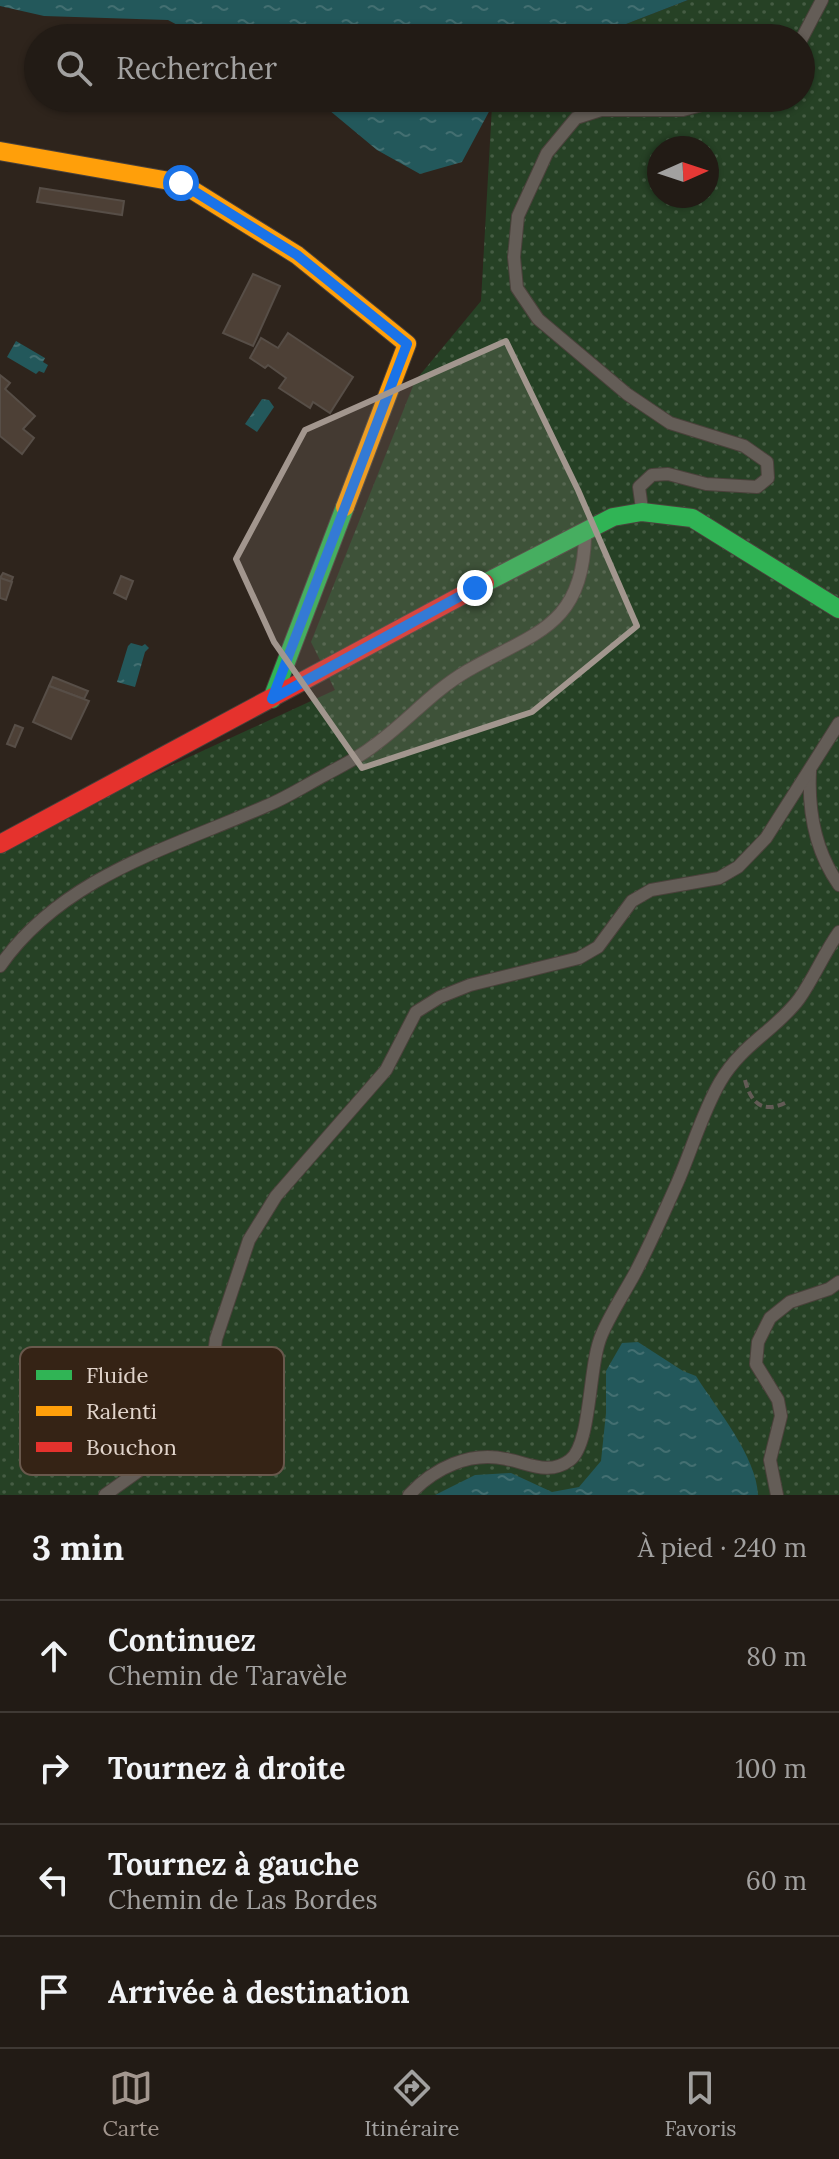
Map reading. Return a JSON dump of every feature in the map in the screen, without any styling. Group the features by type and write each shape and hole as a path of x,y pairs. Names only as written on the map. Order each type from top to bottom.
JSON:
{"street":[{"path":"0,151 181,183 297,255 407,344 272,699"},
{"path":"0,844 613,517 642,512 692,518 839,609"}],"lane":[{"path":"809,24 822,0"},
{"path":"595,112 576,118 547,153 518,216 514,257 517,288 538,319 627,394 670,423 744,446 767,462 768,478 757,487 706,484 668,474 652,475 639,487 642,512"},
{"path":"0,966 46,916 99,878 167,845 268,806 323,776 373,747 427,699 466,671 530,640 555,621 578,583 586,533"},
{"path":"216,1347 220,1324 249,1240 276,1196 386,1070 416,1012 440,997 470,985 579,958 598,947 632,901 651,890 719,878 738,867 766,838 839,723"},
{"path":"810,768 809,795 815,835 839,885"},
{"path":"409,1495 445,1466 474,1457 505,1458 538,1469 556,1467 571,1460 582,1442 593,1362 601,1334 635,1273 677,1185 719,1083 739,1054 798,1000 839,932"},
{"path":"777,1495 770,1460 781,1416 778,1400 756,1364 758,1342 770,1318 790,1302 829,1289 839,1282"},
{"path":"105,1495 133,1475"}],"path":[{"path":"739,1054 753,1100 774,1109 787,1102"}],"highlighted area":[{"path":"506,341 578,490 637,626 532,712 362,768 274,642 236,559 305,430"}],"green space":[{"path":"688,0 839,0 839,1495 0,1495 0,844 335,690 311,642 415,381 481,301 492,112 815,112 815,24 626,24"}],"water":[{"path":"0,0 688,0 626,24 176,24 168,20 44,16 0,6"},
{"path":"331,112 489,112 462,162 420,174 377,150"},
{"path":"16,341 45,358 43,362 48,365 44,373 39,371 36,374 7,357"},
{"path":"262,399 269,400 274,407 257,432 245,424"},
{"path":"131,643 145,644 149,648 145,652 135,687 117,682"},
{"path":"638,1342 696,1376 743,1449 756,1480 758,1495 435,1495 475,1475 511,1473 552,1492 579,1487 601,1461 606,1371 622,1343"}],"building":[{"path":"40,188 124,201 122,215 37,202"},
{"path":"253,274 280,286 253,346 223,333"},
{"path":"288,333 353,377 330,413 313,402 310,408 279,388 286,378 268,365 265,368 250,358 261,338 278,348"},
{"path":"0,375 10,383 5,389 35,416 23,429 34,438 22,454 0,436"},
{"path":"3,573 13,577 11,582 0,578"},
{"path":"121,576 133,581 126,599 114,593"},
{"path":"0,578 12,582 6,600 0,598"},
{"path":"53,677 88,691 84,699 49,686"},
{"path":"49,686 89,701 71,739 33,722"},
{"path":"15,725 23,728 15,747 7,744"}],"traffic: fast":[{"path":"272,699 345,507"},
{"path":"485,583 613,517 642,512 692,518 839,609"}],"traffic: slow":[{"path":"0,151 181,183 297,255 407,344 345,507"}],"traffic: jam":[{"path":"0,844 485,583"}],"route":[{"path":"181,183 297,255 407,344 272,699 475,588"}]}
